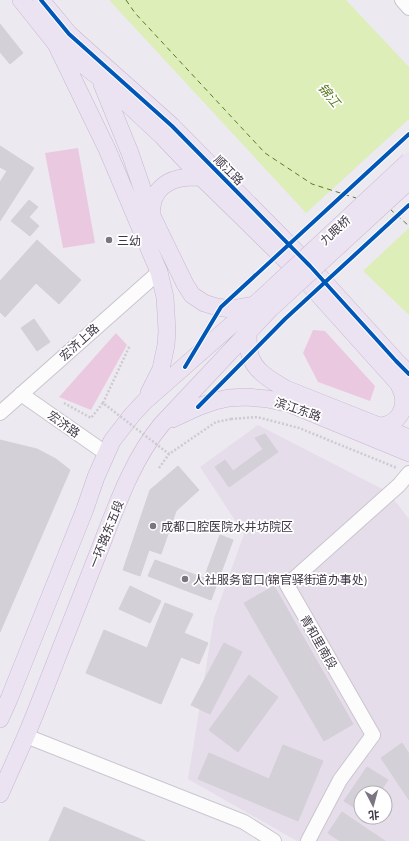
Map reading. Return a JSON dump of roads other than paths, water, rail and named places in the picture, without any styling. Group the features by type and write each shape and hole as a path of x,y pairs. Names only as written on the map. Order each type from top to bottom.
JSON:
{"main road":[{"name":"顺江路","path":"21,0 56,44 100,78 162,136 405,383"},
{"name":"顺江路","path":"41,0 69,34 172,126 310,266 396,361 405,383 403,404 398,418 388,426 381,426"},
{"path":"56,44 107,149 159,272 165,297 167,331 166,345 161,369 145,402"},
{"path":"86,50 100,78 130,153 151,214 185,284 192,295 204,303 231,309 261,305"},
{"name":"九眼桥","path":"261,305 409,161"},
{"path":"151,214 153,200 166,183 182,178 201,177"},
{"name":"九眼桥","path":"261,305 409,181"},
{"path":"0,719 5,696 85,509 96,477 112,441 132,415 145,402 261,305"},
{"name":"一环路东五段","path":"0,794 26,736 131,472 153,435 161,425 248,333 261,305"},
{"path":"248,333 249,355 253,364 258,370 277,384 286,389 409,438"},
{"name":"滨江东路","path":"161,425 198,407 215,401 229,398 247,397 268,399 290,404 409,453"}],"street":[{"path":"402,0 409,8"},
{"name":"宏济上路","path":"0,413 159,272"},
{"name":"宏济路","path":"21,394 107,454"},
{"name":"青和里南段","path":"308,841 340,780 373,735 287,585 399,485 409,473"},
{"path":"26,736 244,822 274,841"}],"water":[{"name":"锦江","path":"109,0 346,0 409,67 409,315 332,241"}],"place":[{"name":"三幼","path":"109,240"},
{"name":"成都口腔医院水井坊院区","path":"153,526"},
{"name":"人社服务窗口(锦官驿街道办事处)","path":"185,579"}]}
